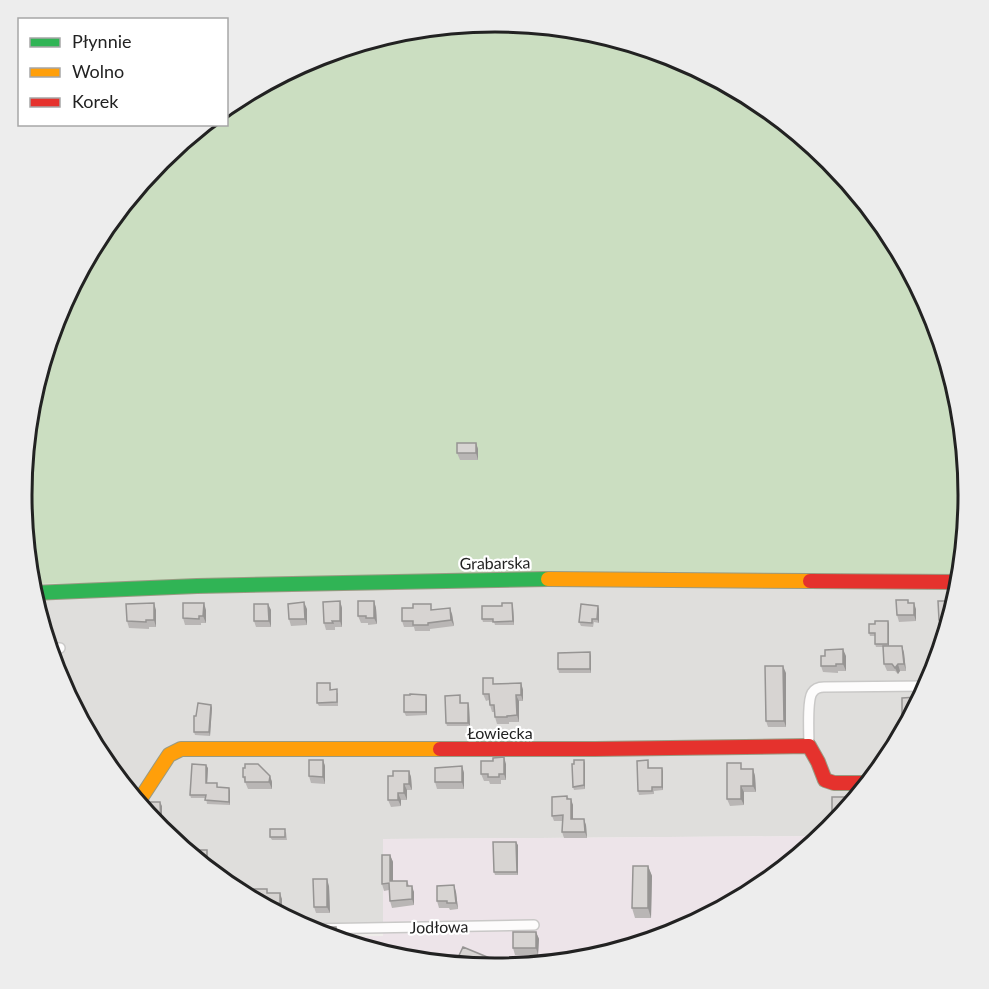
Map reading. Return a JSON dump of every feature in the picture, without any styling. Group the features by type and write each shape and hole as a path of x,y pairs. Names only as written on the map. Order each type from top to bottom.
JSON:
{"street":[{"name":"Grabarska","path":"42,593 197,586 537,579 950,582"},
{"path":"856,783 834,783 825,780 809,746 812,692 824,687 916,686"},
{"name":"Łowiecka","path":"143,796 169,755 181,749 596,749 809,746"},
{"name":"Jodłowa","path":"334,929 534,925"}],"shaded area":[{"path":"525,578 949,587 933,643 922,672 895,726 879,752 843,800 807,836 384,839 383,922 321,923 290,910 237,879 189,843 146,800 110,752 79,699 56,643 40,584"},
{"path":"807,836 752,879 699,910 672,922 614,942 585,949 525,957 494,958 434,954 357,936 383,936 383,839"}],"green space":[{"path":"464,32 525,32 585,40 614,47 699,79 776,127 800,146 843,189 879,237 895,263 910,290 933,346 949,404 957,464 957,525 950,578 525,578 40,584 32,525 32,464 40,404 56,346 67,317 94,263 110,237 146,189 189,146 214,126 228,126 228,116 263,94 290,79 346,56 404,40 434,35"}],"building":[{"path":"457,443 476,443 476,453 457,453"},
{"path":"896,600 908,600 908,603 914,603 914,615 897,615"},
{"path":"340,601 340,621 324,623 323,602"},
{"path":"358,601 374,601 374,618 358,616"},
{"path":"938,601 945,601 940,620"},
{"path":"304,602 305,619 289,619 288,604"},
{"path":"154,603 154,620 127,621 126,604"},
{"path":"183,603 204,603 203,616 199,616 199,619 183,618"},
{"path":"502,603 512,603 513,621 493,622 493,619 482,619 482,606 502,606"},
{"path":"254,604 268,604 269,621 254,621"},
{"path":"413,604 431,604 431,610 450,608 451,620 428,623 428,625 413,625 413,621 402,621 402,608 413,608"},
{"path":"581,604 598,606 597,619 592,619 592,623 579,622"},
{"path":"875,621 888,621 888,644 875,644 875,633 869,633 869,624 875,624"},
{"path":"883,646 902,646 904,664 898,664 895,668 892,664 884,664"},
{"path":"843,649 843,664 821,666 821,656 825,656 825,650"},
{"path":"590,652 590,669 558,669 558,653"},
{"path":"765,666 783,666 784,721 766,721"},
{"path":"483,678 493,678 493,684 521,683 521,695 516,695 517,715 495,717 494,705 490,705 489,694 483,694"},
{"path":"317,683 330,683 330,690 337,689 337,702 317,703"},
{"path":"404,695 426,695 426,712 404,712"},
{"path":"460,695 460,703 468,703 468,723 446,723 445,696"},
{"path":"911,697 902,713 902,698"},
{"path":"198,703 211,705 209,732 194,732 194,716 196,716"},
{"path":"504,757 504,774 499,774 499,777 488,777 488,774 481,774 481,761 493,761 493,758"},
{"path":"309,760 323,760 323,777 309,776"},
{"path":"574,760 584,760 584,785 573,787 572,764"},
{"path":"648,760 648,768 662,768 662,787 652,787 652,791 638,791 637,761"},
{"path":"727,763 741,763 741,769 753,769 753,786 741,786 741,799 727,799"},
{"path":"192,764 206,765 206,783 217,783 217,787 229,788 229,802 205,800 206,795 190,795"},
{"path":"245,764 258,764 270,776 269,782 245,782 243,768"},
{"path":"462,766 462,782 435,782 435,768"},
{"path":"393,771 409,771 409,784 404,784 404,793 398,793 398,800 388,800 388,776 393,776"},
{"path":"567,796 567,799 571,799 571,819 584,819 585,832 562,832 563,815 552,816 552,797"},
{"path":"832,797 845,797 843,800 832,812"},
{"path":"148,802 160,802 161,815"},
{"path":"270,829 285,829 285,837 270,837"},
{"path":"493,842 516,842 517,872 494,872"},
{"path":"198,850 207,850 207,857"},
{"path":"382,855 390,855 390,881 407,881 407,886 412,886 412,899 390,901 389,883 382,884"},
{"path":"633,866 648,866 648,908 632,908"},
{"path":"313,879 327,879 327,907 314,907"},
{"path":"454,885 456,903 437,901 437,886"},
{"path":"253,889 267,889 267,893 280,893 280,903"},
{"path":"513,932 536,932 536,948 513,948"},
{"path":"463,947 489,958 464,957 459,956"}],"traffic: fast":[{"path":"42,593 197,586 548,579"}],"traffic: slow":[{"path":"548,579 810,581"},
{"path":"143,796 169,755 181,749 440,749"}],"traffic: jam":[{"path":"810,581 950,582"},
{"path":"440,749 809,746 825,780 834,783 856,783"}]}
